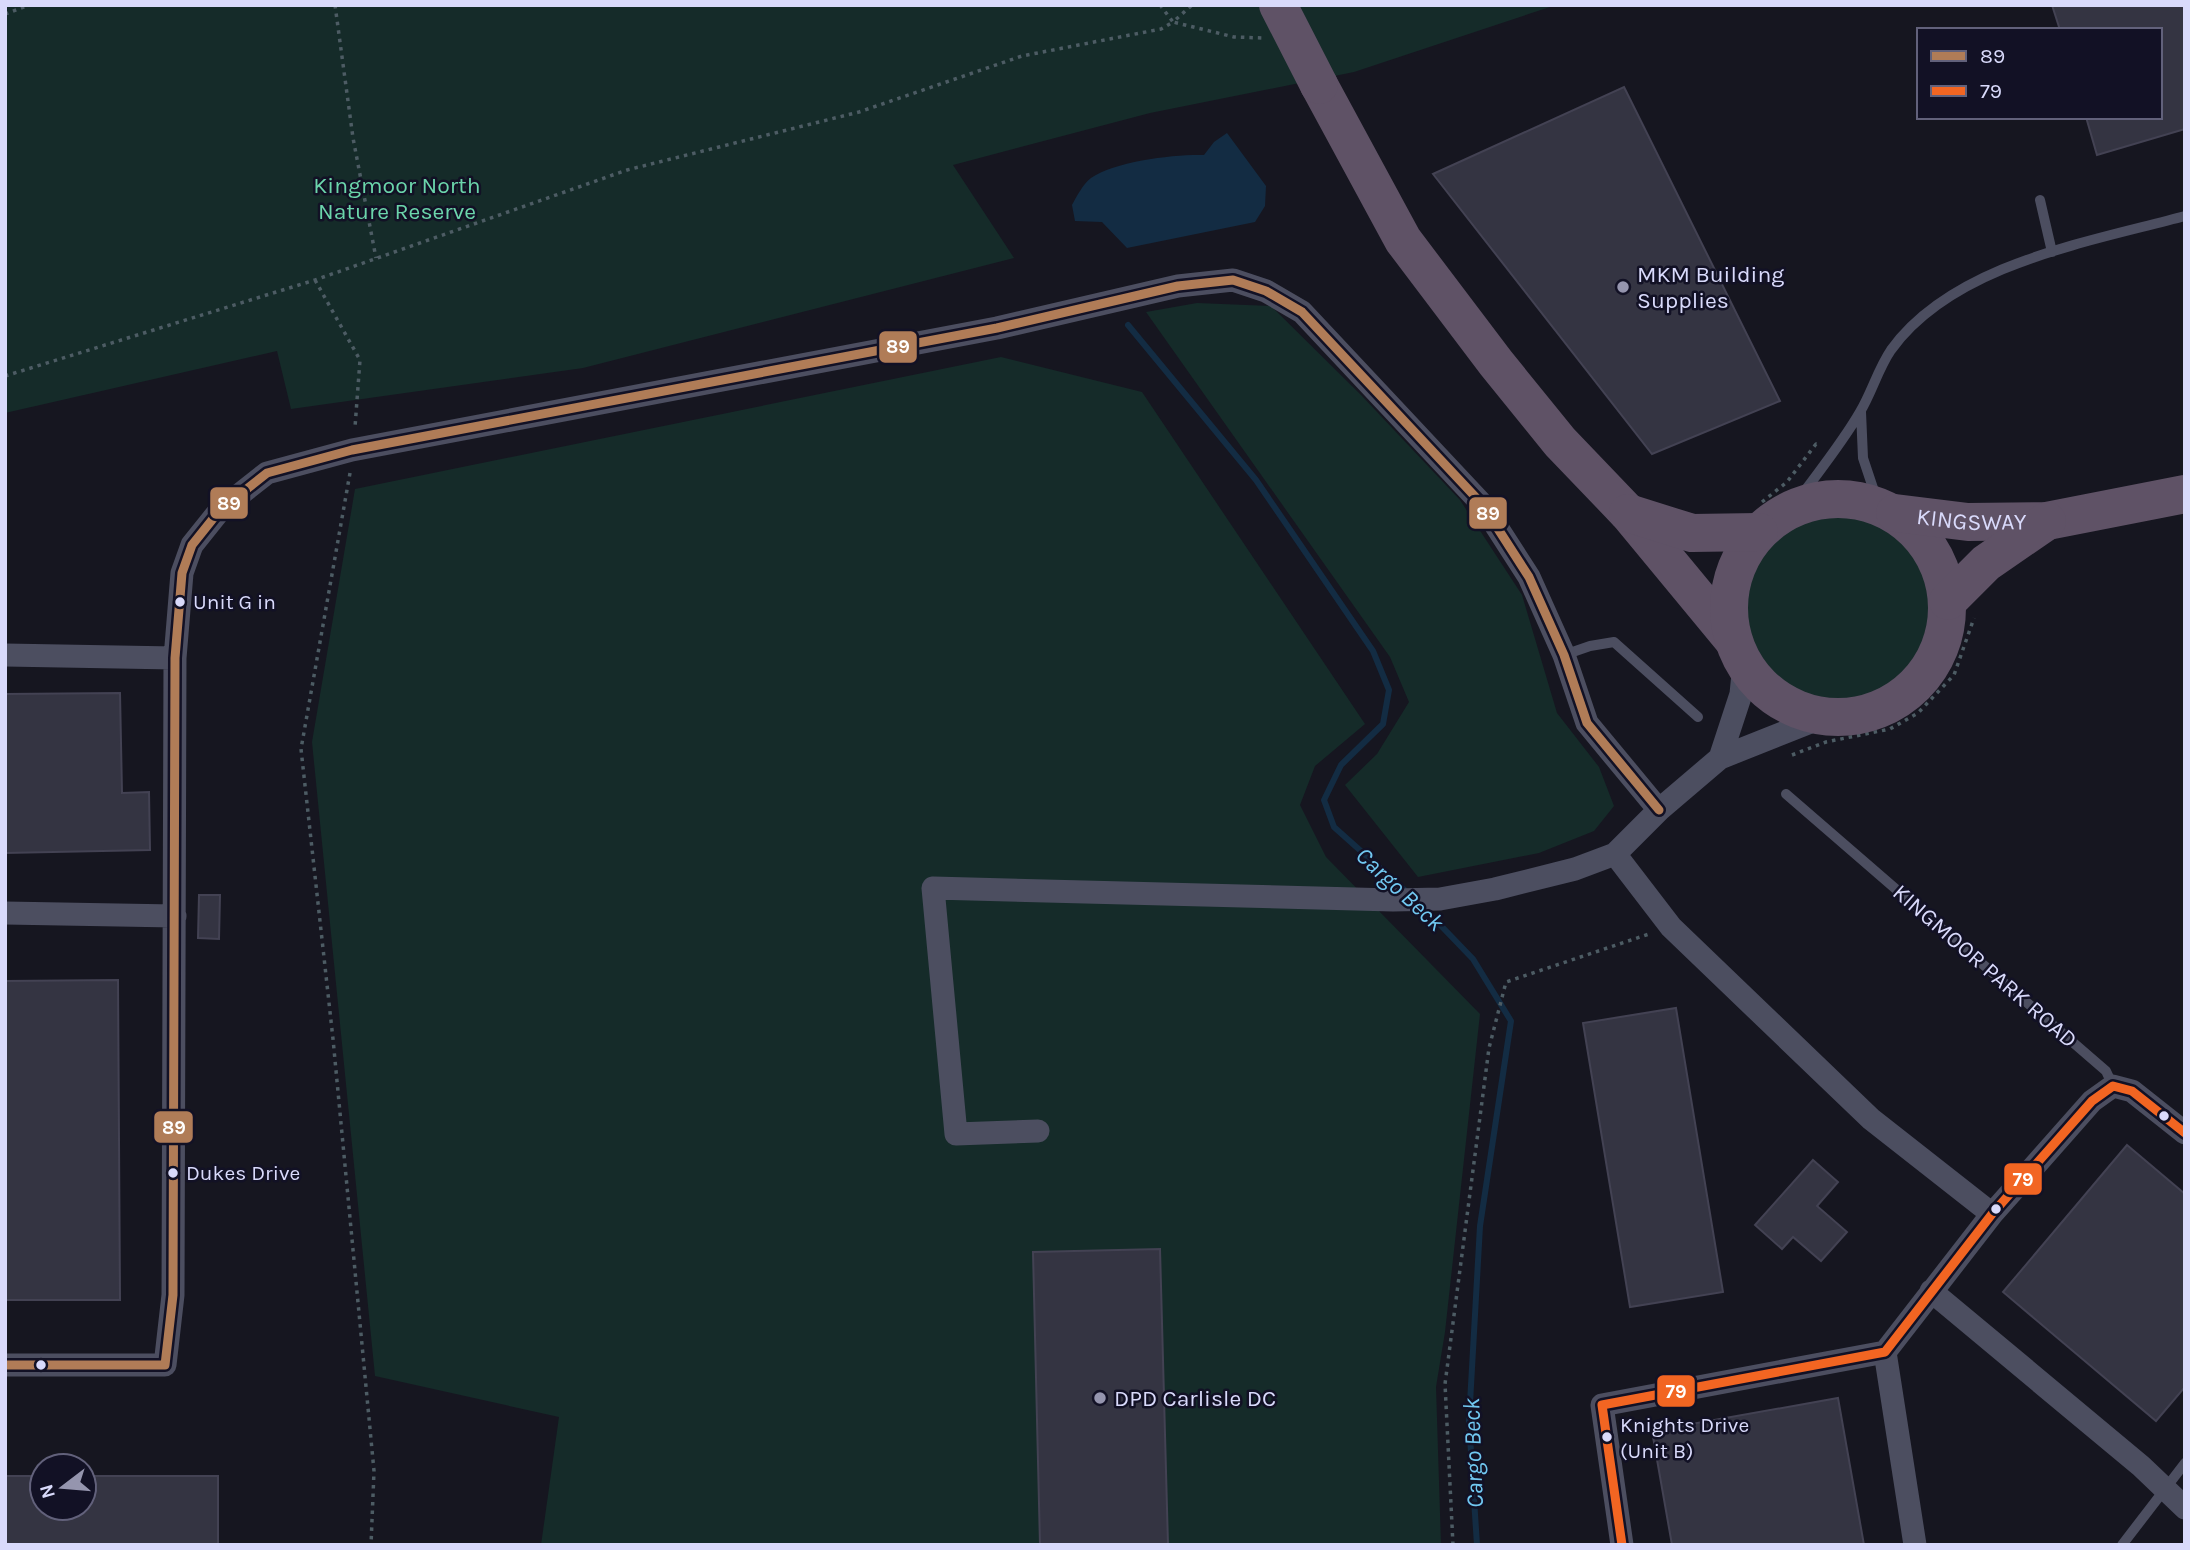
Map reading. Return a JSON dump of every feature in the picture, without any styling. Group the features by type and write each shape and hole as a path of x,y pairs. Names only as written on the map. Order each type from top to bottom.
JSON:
{"highway":[{"path":"1278,5 1403,240 1560,442 1629,513 1765,689 1782,701 1823,717 1855,716 1886,707 1913,689 1933,663 1945,633 1948,601 1943,575 1932,550 1916,530 1887,510 1853,499 1826,499 1793,507 1759,532 1742,556 1732,583 1729,611 1739,652"},
{"name":"KINGSWAY","path":"1887,510 1968,522 2047,521 2185,494"},
{"path":"1629,513 1692,533 1759,532"},
{"name":"KINGSWAY","path":"1948,601 1986,563 2047,521"}],"street":[{"path":"5,1365 165,1365 173,1295 175,658 182,573 192,545 220,510 267,473 352,450 997,328 1178,286 1233,280 1266,291 1302,312 1482,504 1528,577 1564,655 1587,723 1659,810"},
{"path":"1720,758 1741,694 1739,652"},
{"path":"5,656 175,658"},
{"path":"1038,1131 956,1133 933,888 1393,900 1440,898 1509,886 1575,869 1615,854 1659,810 1720,758 1823,717"},
{"path":"1615,854 1671,927 1871,1119 1992,1214"},
{"path":"5,913 175,916"},
{"path":"1622,1545 1602,1405 1885,1352 1992,1214 2092,1101 2113,1086"},
{"name":"KINGMOOR PARK ROAD","path":"2113,1086 2133,1091 2185,1133"},
{"path":"1931,1291 2185,1508"},
{"path":"1885,1352 1915,1545"}],"lane":[{"path":"2040,200 2052,252"},
{"path":"1793,507 1861,412 1891,350 1919,322 1964,286 2052,252 2185,216"},
{"path":"1861,412 1863,458 1887,510"},
{"path":"1564,655 1590,646 1614,642 1698,717"},
{"name":"KINGMOOR PARK ROAD","path":"1786,794 2106,1071 2113,1086"},
{"path":"2122,1545 2185,1463"}],"path":[{"path":"5,14 29,5"},
{"path":"335,5 353,138 376,258"},
{"path":"1160,5 1173,22 1234,37 1260,39"},
{"path":"5,376 315,280 627,170 859,112 1022,56 1161,29 1192,5"},
{"path":"315,280 360,360 357,405"},
{"path":"352,450 301,749 333,1039 374,1471 371,1545"},
{"path":"1452,1545 1446,1384 1489,1048 1506,982 1671,927"}],"green space":[{"name":"Kingmoor North Nature Reserve","path":"5,5 1556,5 1354,72 1150,113 953,165 1014,258 583,368 291,409 277,351 5,413"},
{"path":"1197,303 1271,306 1361,395 1460,500 1522,595 1557,713 1599,767 1614,806 1594,831 1539,853 1418,877 1345,785 1377,754 1409,702 1390,657 1146,312"},
{"path":"1001,357 1142,392 1365,724 1315,766 1300,805 1326,857 1480,1014 1445,1332 1436,1387 1441,1545 541,1545 559,1417 375,1376 312,742 355,489"},
{"path":"1839,514 1857,515 1875,521 1891,529 1905,541 1917,555 1925,571 1931,589 1931,625 1925,643 1917,659 1905,673 1891,685 1875,693 1857,699 1839,700 1821,699 1803,693 1787,685 1773,673 1761,659 1753,643 1747,625 1746,607 1747,589 1753,571 1761,555 1773,541 1787,529 1803,521 1821,515"}],"water":[{"path":"1227,133 1266,186 1265,206 1255,222 1127,248 1102,222 1075,221 1072,205 1091,178 1130,163 1162,157 1204,155 1214,142"}],"building":[{"path":"2052,5 2185,5 2185,129 2097,155 2087,119 2162,119 2162,28 2059,28"},
{"name":"MKM Building Supplies","path":"1624,87 1780,401 1652,454 1433,174"},
{"path":"120,693 122,793 149,792 150,850 5,853 5,694"},
{"path":"199,895 220,895 219,939 198,938"},
{"path":"118,980 120,1300 5,1300 5,981"},
{"path":"1676,1008 1723,1292 1630,1307 1583,1023"},
{"path":"2127,1145 2185,1194 2185,1387 2156,1421 2003,1292"},
{"path":"1813,1160 1838,1182 1817,1206 1847,1232 1821,1261 1793,1237 1782,1249 1755,1225"},
{"name":"DPD Carlisle DC","path":"1160,1249 1168,1545 1040,1545 1033,1252"},
{"path":"1838,1398 1864,1545 1672,1545 1652,1431"},
{"path":"5,1476 28,1476 28,1522 98,1522 98,1476 218,1476 218,1545 5,1545"}],"waterway":[{"name":"Cargo Beck","path":"1128,325 1256,480 1373,651 1389,690 1383,724 1341,765 1324,800 1334,827 1409,894"},
{"name":"Cargo Beck","path":"1422,906 1473,959 1511,1021 1480,1226 1469,1421 1477,1545"}],"transit line":[{"name":"89","path":"5,1365 165,1365 173,1295 175,658 182,573 192,545 220,510 267,473 352,450 997,328 1178,286 1233,280 1266,291 1302,312 1482,504 1529,577 1564,655 1587,723 1659,810"},
{"name":"79","path":"1622,1545 1602,1405 1885,1352 1992,1214 2092,1101 2113,1086 2132,1091 2185,1133"}],"place":[{"name":"MKM Building Supplies","path":"1623,287"},
{"name":"Unit G in","path":"180,602"},
{"name":"Dukes Drive","path":"173,1173"},
{"name":"DPD Carlisle DC","path":"1100,1398"},
{"name":"Knights Drive (Unit B)","path":"1607,1437"}]}
